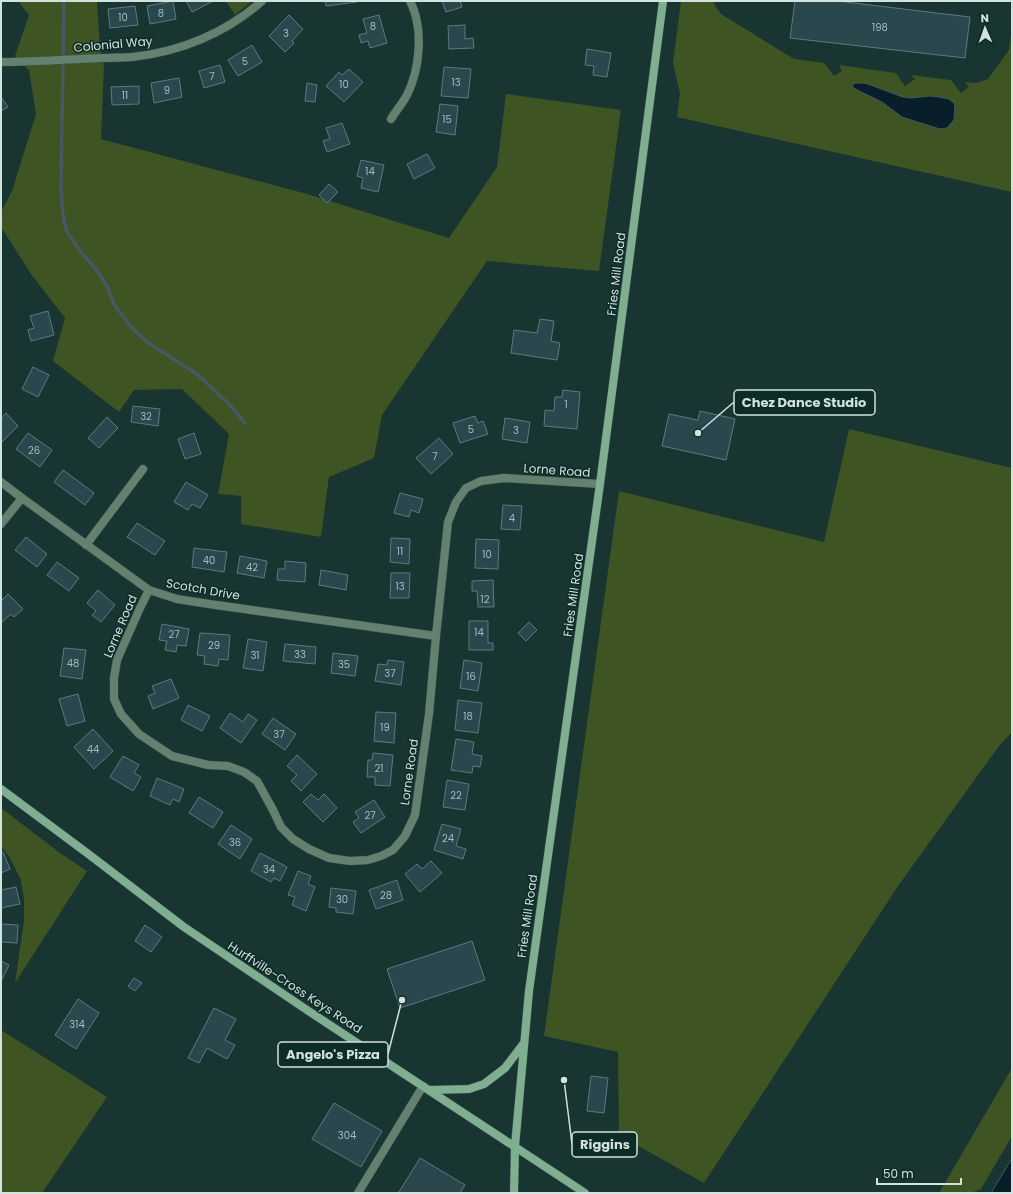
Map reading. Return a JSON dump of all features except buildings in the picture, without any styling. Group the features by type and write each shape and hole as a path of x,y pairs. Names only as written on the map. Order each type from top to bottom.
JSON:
{"main road":[{"name":"Fries Mill Road","path":"514,1193 515,1146 529,991 600,484 663,1"},
{"name":"Hurffville-Cross Keys Road","path":"1,789 184,928 585,1193"},
{"path":"426,1088 468,1089 484,1084 505,1068 524,1042"}],"street":[{"name":"Colonial Way","path":"1,62 134,56 161,52 178,48 203,39 226,28 262,1"},
{"path":"391,119 407,95 417,65 417,22 414,8 410,1"},
{"path":"86,545 144,469"},
{"name":"Lorne Road","path":"149,590 117,660 114,678 114,699 121,714 139,734 172,756 208,765 228,766 244,772 257,781 273,810 280,827 309,850 329,858 350,862 368,860 393,850 405,836 416,815 429,714 448,522 456,502 466,488 481,481 504,478 600,484"},
{"name":"Scotch Drive","path":"1,482 149,590 177,599 436,636"},
{"path":"1,524 22,498"},
{"path":"358,1193 403,1120 426,1088"}],"green space":[{"path":"18,1 97,1 100,49 104,66 101,139 307,194 449,238 497,167 506,94 621,110 599,271 487,261 382,415 374,458 329,477 321,537 241,524 241,496 218,494 229,434 182,389 134,390 119,412 53,361 65,318 31,274 1,227 1,212 12,191 36,114 29,70 15,56 29,15"},
{"path":"226,1 252,1 235,15"},
{"path":"681,1 714,1 715,6 721,14 795,59 824,63 834,76 842,71 839,65 896,73 905,86 915,79 911,75 951,80 961,93 969,87 965,82 976,83 988,79 1009,50 1012,26 1012,192 677,117 680,93 673,63"},
{"path":"849,429 1012,468 1012,732 999,746 898,886 704,1183 619,1135 618,1052 544,1036 619,491 824,542"},
{"path":"1,808 60,853 87,871 15,983 24,921 24,900 21,880 10,858 1,846"},
{"path":"1,1030 107,1097 42,1193 1,1193"},
{"path":"1012,1068 1012,1136 981,1189 971,1193 939,1193"}],"water":[{"path":"855,83 865,83 903,97 911,98 930,96 949,99 955,104 954,120 947,128 940,129 902,117 882,102 855,89 852,86"},
{"path":"1012,1158 1012,1193 991,1193"}],"waterway":[{"path":"64,1 61,188 63,216 67,232 77,247 98,272 107,286 114,304 130,326 147,342 197,374 229,404 245,423"}],"place":[{"name":"Chez Dance Studio","path":"698,433"},
{"name":"Angelo's Pizza","path":"402,1000"},
{"name":"Riggins","path":"564,1080"}]}
